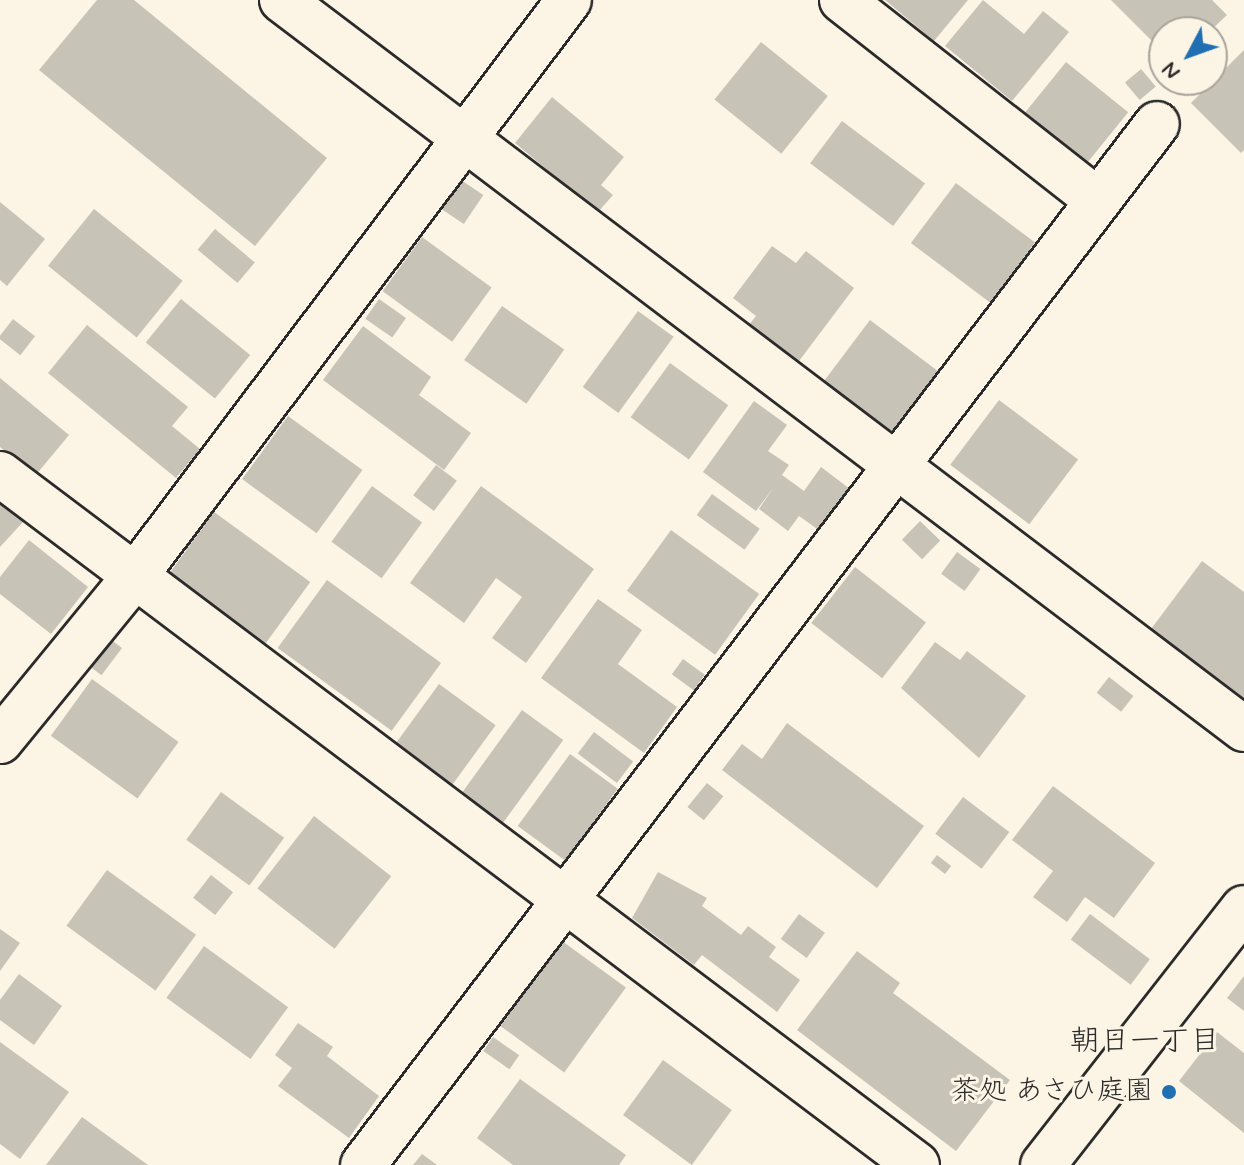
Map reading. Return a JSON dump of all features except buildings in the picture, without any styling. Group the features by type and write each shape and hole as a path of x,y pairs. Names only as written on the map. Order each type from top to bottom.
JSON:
{"street":[{"path":"282,0 1244,729"},
{"path":"0,741 135,576 461,136 569,0"},
{"path":"842,0 1098,201"},
{"path":"363,1165 899,467 1157,124"},
{"path":"0,474 917,1165"},
{"path":"1043,1165 1244,908"}],"place":[{"name":"茶処 あさひ庭園","path":"1169,1092"}],"district":[{"name":"朝日一丁目","path":"1145,1042"}]}
